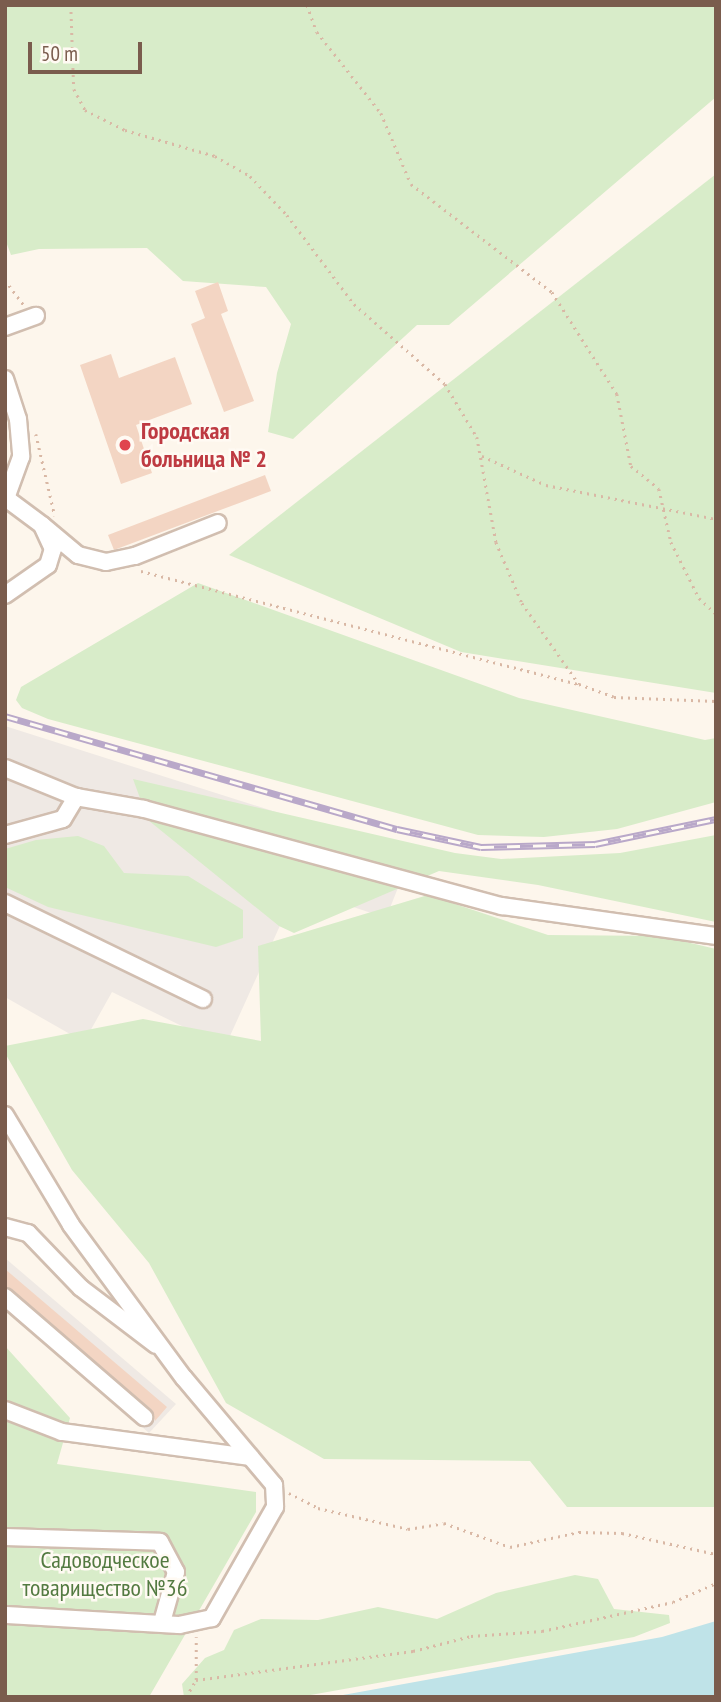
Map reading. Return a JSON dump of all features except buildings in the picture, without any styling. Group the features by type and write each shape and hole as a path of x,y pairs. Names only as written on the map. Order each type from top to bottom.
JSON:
{"street":[{"path":"5,327 36,316"},
{"path":"5,379 18,419 21,457 6,500 49,522 78,555 106,562 135,556 218,523"},
{"path":"5,595 48,565 53,549 49,522"},
{"path":"5,768 76,797 144,809 502,906 716,936"},
{"path":"5,835 63,819 76,797"},
{"path":"5,903 202,999"},
{"path":"5,1115 71,1225 164,1351 274,1485 275,1507 212,1618 197,1623 5,1615"},
{"path":"5,1227 28,1233 81,1288 164,1351"},
{"path":"5,1297 144,1417"},
{"path":"5,1410 62,1432 250,1457"},
{"path":"5,1537 160,1542 176,1573 162,1622"}],"path":[{"path":"71,5 74,89 85,110 125,130 215,156 250,176 287,215 354,304 445,384 477,437 496,542 522,603 579,684"},
{"path":"307,5 317,33 381,113 411,184 552,292 617,394 631,466 659,489 671,542 699,598 716,614"},
{"path":"5,280 36,316"},
{"path":"35,428 49,522"},
{"path":"482,456 546,485 716,519"},
{"path":"132,568 579,684 614,696 716,701"},
{"path":"274,1485 318,1508 408,1530 444,1523 510,1547 579,1532 622,1533 716,1554"},
{"path":"196,1680 413,1651 471,1636 555,1628 673,1602 716,1583"},
{"path":"186,1697 196,1680 197,1623"}],"shaded area":[{"path":"5,726 411,855 386,918 297,888 225,1047 112,992 84,1042 5,997"},
{"path":"5,1258 176,1404 149,1433 5,1309"}],"green space":[{"path":"5,5 716,5 716,97 449,325 417,325 293,439 268,432 277,373 291,324 266,287 183,281 147,248 39,249 11,255 5,239"},
{"path":"716,174 716,693 461,652 229,555"},
{"path":"198,583 519,698 705,740 716,738 716,802 617,829 544,837 478,835 48,719 22,708 16,700 21,687"},
{"path":"133,779 455,853 501,859 620,853 716,835 716,922 538,885 439,871 294,933 279,926 148,820"},
{"path":"78,836 104,846 124,873 188,876 243,910 243,938 216,947 48,907 5,887 5,849 36,840"},
{"path":"428,895 548,935 661,936 716,949 716,1507 567,1507 530,1461 324,1459 226,1403 149,1263 72,1170 5,1053 5,1046 143,1019 261,1041 258,946"},
{"name":"Садоводческое товарищество №36","path":"5,1346 70,1418 57,1464 256,1492 256,1512 149,1697 5,1697"},
{"path":"575,1575 598,1579 614,1609 669,1615 670,1623 634,1637 305,1696 184,1697 182,1684 205,1658 224,1650 234,1630 261,1619 318,1620 378,1607 437,1619 496,1593"}],"water":[{"path":"716,1621 716,1697 332,1697 662,1637"}],"railway":[{"path":"5,716 397,829 481,847 595,844 716,819"}],"place":[{"name":"Городская больница № 2","path":"125,445"}]}
